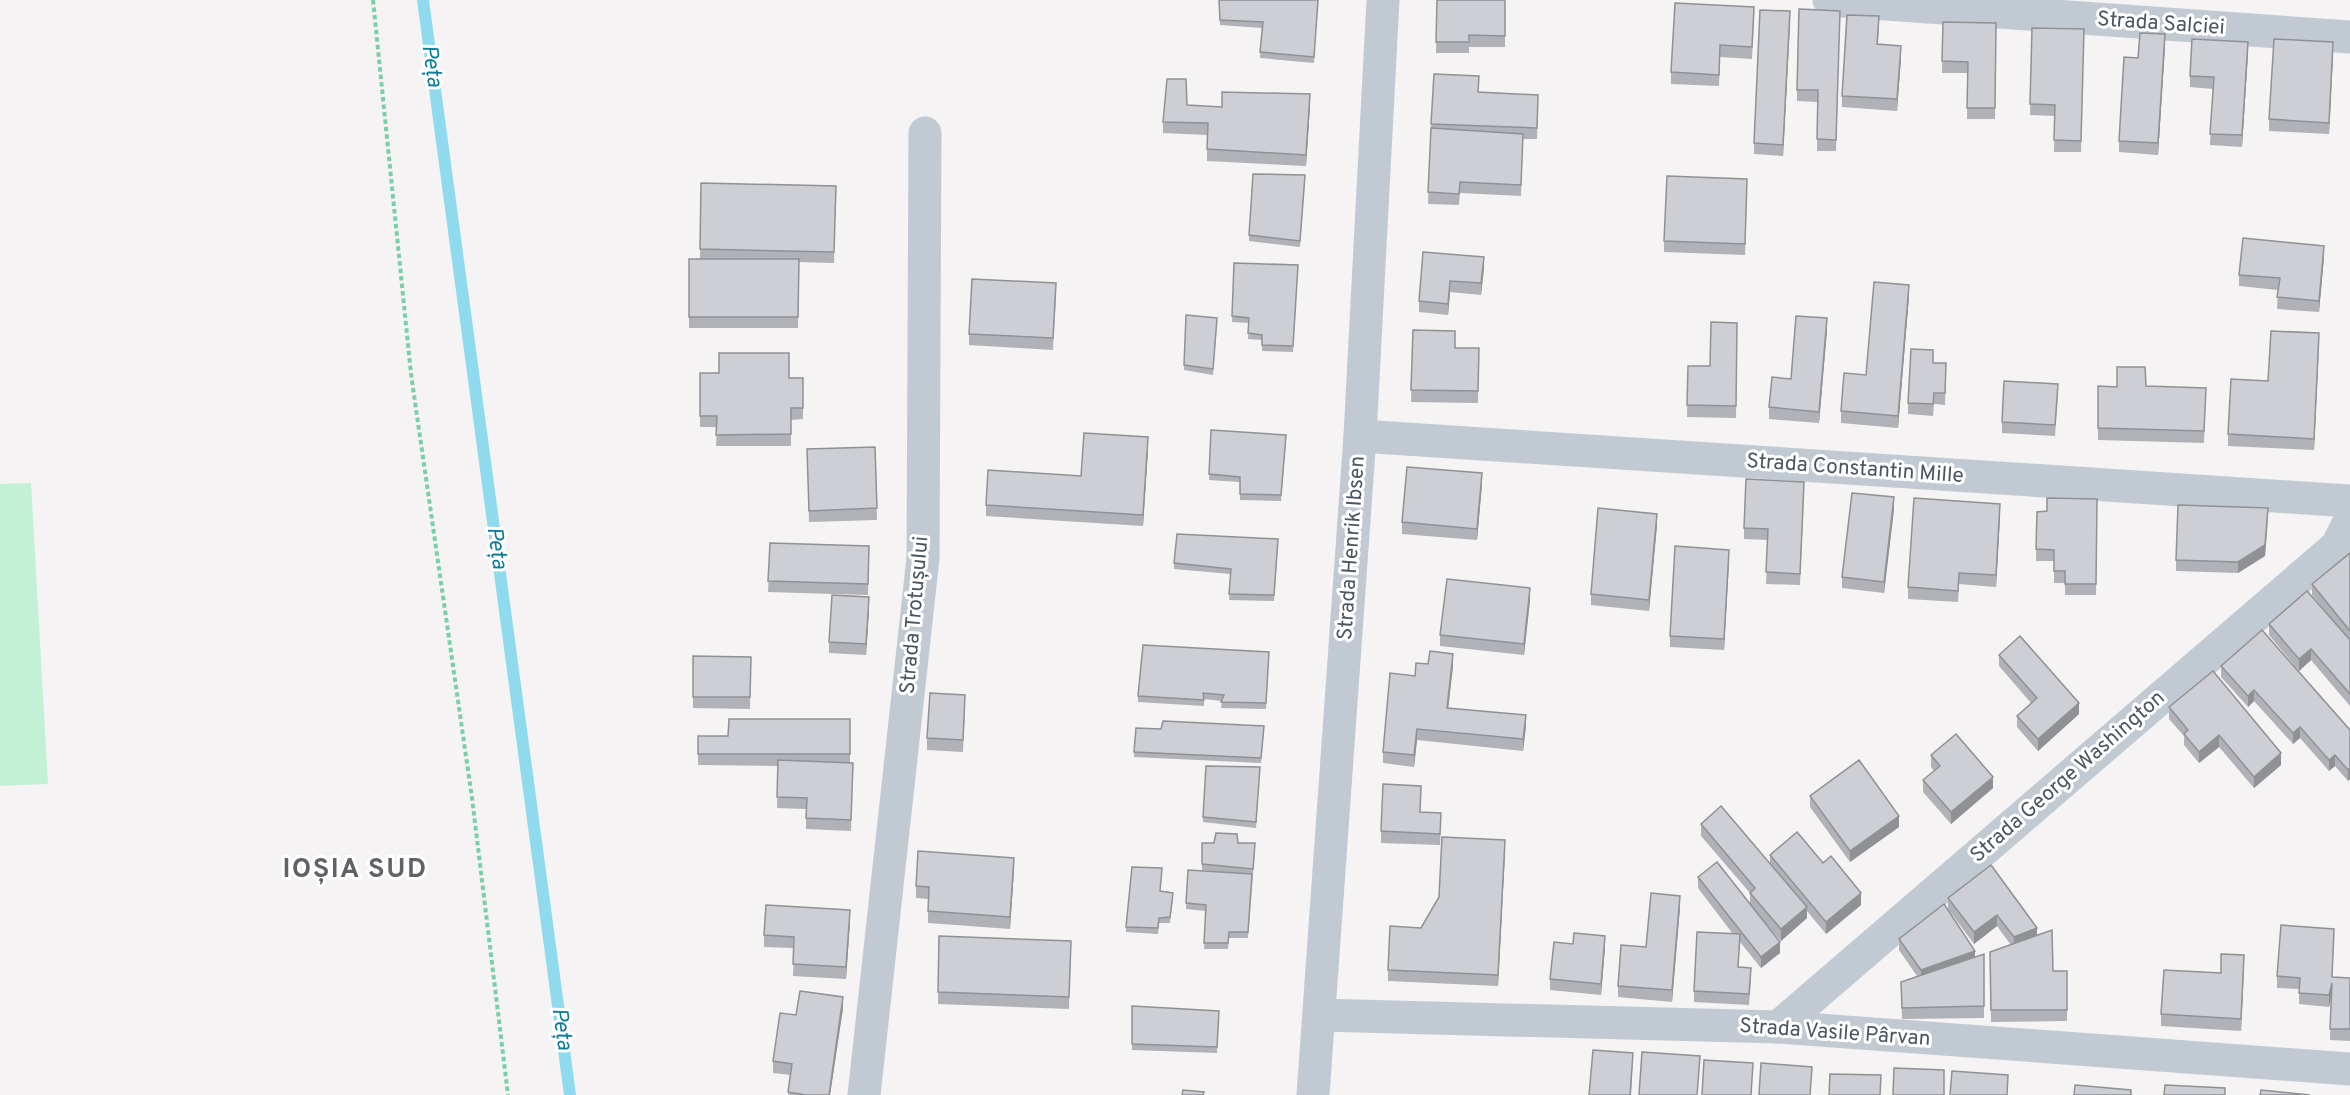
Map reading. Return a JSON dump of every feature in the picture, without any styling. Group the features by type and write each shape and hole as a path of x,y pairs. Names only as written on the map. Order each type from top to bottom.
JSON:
{"street":[{"name":"Strada Henrik Ibsen","path":"1312,1095 1360,436 1383,0"},
{"name":"Strada Salciei","path":"1829,0 2350,37"},
{"name":"Strada Trotușului","path":"864,1095 923,558 925,133"},
{"name":"Strada Constantin Mille","path":"1360,436 2350,501"},
{"name":"Strada George Washington","path":"1778,1027 2337,546 2350,520"},
{"name":"Strada Vasile Pârvan","path":"1319,1015 1778,1027 2350,1070"}],"path":[{"path":"373,0 411,374 472,798 508,1095"}],"green space":[{"path":"31,483 48,784 0,786 0,484"}],"building":[{"path":"1219,0 1318,0 1314,57 1260,52 1263,22 1220,20"},
{"path":"1437,0 1505,0 1505,36 1469,35 1469,42 1436,42"},
{"path":"1675,3 1754,7 1752,47 1720,45 1719,75 1671,72"},
{"path":"1799,9 1840,11 1836,140 1817,139 1818,90 1797,90"},
{"path":"1760,10 1790,11 1783,145 1754,143"},
{"path":"1847,15 1879,16 1877,44 1901,46 1897,99 1842,96"},
{"path":"1943,22 1996,23 1995,108 1967,108 1968,62 1942,61"},
{"path":"2032,28 2084,29 2081,141 2054,140 2055,105 2030,104"},
{"path":"2140,33 2165,34 2158,143 2119,141 2124,57 2138,58"},
{"path":"2192,39 2248,42 2242,135 2210,134 2214,77 2190,76"},
{"path":"2274,39 2333,42 2329,123 2269,119"},
{"path":"1434,74 1479,76 1478,92 1538,95 1537,128 1431,124"},
{"path":"1167,79 1186,79 1187,105 1222,107 1222,92 1310,94 1306,155 1207,149 1208,123 1163,122"},
{"path":"1431,128 1523,134 1521,185 1460,182 1459,194 1428,192"},
{"path":"1253,174 1305,175 1300,241 1249,235"},
{"path":"1667,176 1747,179 1745,244 1664,241"},
{"path":"701,183 836,186 834,252 700,249"},
{"path":"2243,238 2324,246 2319,301 2277,297 2280,278 2239,275"},
{"path":"1423,252 1484,257 1481,283 1450,281 1448,304 1419,301"},
{"path":"689,259 799,259 798,317 689,317"},
{"path":"1234,263 1298,265 1293,346 1262,345 1262,335 1248,333 1249,318 1232,316"},
{"path":"972,279 1056,283 1053,338 969,334"},
{"path":"1874,282 1909,285 1898,416 1841,411 1844,373 1866,375"},
{"path":"1186,315 1217,318 1213,369 1184,365"},
{"path":"1796,316 1827,318 1819,412 1769,407 1772,377 1791,379"},
{"path":"1711,322 1737,323 1736,406 1687,405 1688,366 1710,366"},
{"path":"1413,330 1455,331 1455,348 1479,348 1478,391 1411,390"},
{"path":"2271,331 2319,333 2314,439 2228,434 2231,379 2268,381"},
{"path":"1911,349 1933,350 1933,363 1946,363 1945,393 1934,393 1933,404 1908,403"},
{"path":"719,353 789,353 789,378 803,378 803,408 791,408 791,434 716,435 717,416 700,416 700,373 719,373"},
{"path":"2117,367 2145,367 2146,386 2206,388 2204,431 2098,428 2098,386 2117,387"},
{"path":"2004,381 2058,384 2055,425 2002,422"},
{"path":"1211,430 1286,435 1281,495 1240,494 1240,477 1209,474"},
{"path":"1084,433 1148,437 1143,515 986,505 988,470 1081,476"},
{"path":"875,447 877,508 809,511 807,449"},
{"path":"1407,467 1482,473 1477,529 1402,522"},
{"path":"1746,479 1804,482 1800,574 1766,572 1768,529 1744,528"},
{"path":"1852,493 1894,497 1884,582 1842,577"},
{"path":"1914,498 2000,504 1996,575 1959,573 1958,591 1908,587"},
{"path":"2047,498 2097,499 2096,584 2065,584 2065,571 2054,571 2054,550 2036,549 2037,512 2047,511"},
{"path":"2178,505 2268,508 2265,545 2238,562 2176,560"},
{"path":"1598,508 1657,514 1649,600 1591,594"},
{"path":"1177,534 1278,539 1274,595 1229,594 1231,569 1174,563"},
{"path":"770,543 869,546 868,584 768,581"},
{"path":"1675,546 1729,550 1724,639 1670,636"},
{"path":"2350,553 2350,631 2312,584"},
{"path":"1447,579 1530,588 1524,644 1440,635"},
{"path":"2307,591 2350,640 2350,694 2311,649 2299,659 2269,624"},
{"path":"832,595 869,597 866,644 829,642"},
{"path":"2262,630 2350,730 2350,768 2348,770 2335,755 2329,760 2300,727 2293,733 2254,690 2248,696 2221,666"},
{"path":"2020,636 2079,703 2038,739 2017,716 2037,698 1999,655"},
{"path":"1143,645 1269,652 1266,703 1221,702 1224,695 1203,693 1204,700 1138,696"},
{"path":"1430,651 1453,654 1447,708 1526,715 1523,739 1417,729 1414,755 1383,752 1390,673 1415,676 1416,663 1428,664"},
{"path":"693,656 751,657 750,697 693,697"},
{"path":"2213,671 2281,753 2254,777 2219,735 2199,752 2184,734 2188,730 2169,707"},
{"path":"930,693 965,695 963,740 927,738"},
{"path":"729,719 850,719 850,754 698,754 698,736 728,736"},
{"path":"1163,721 1264,726 1261,758 1134,752 1136,728 1161,729"},
{"path":"1956,734 1993,777 1951,812 1923,780 1940,766 1931,755"},
{"path":"778,760 853,763 851,820 806,818 807,798 777,797"},
{"path":"1859,760 1899,816 1850,851 1810,796"},
{"path":"1206,766 1260,767 1256,822 1203,817"},
{"path":"1383,784 1421,786 1420,812 1441,813 1440,834 1381,831"},
{"path":"1721,806 1807,907 1781,929 1750,893 1755,888 1701,824"},
{"path":"1797,832 1823,863 1831,856 1861,893 1826,922 1770,855"},
{"path":"1216,833 1237,834 1238,843 1255,843 1253,869 1202,864 1202,843 1214,843"},
{"path":"1442,837 1505,840 1498,975 1388,970 1390,926 1421,928 1439,897"},
{"path":"918,851 1014,858 1010,917 928,911 929,887 916,886"},
{"path":"1717,862 1780,942 1761,957 1698,877"},
{"path":"1991,865 2037,928 2014,937 1997,915 1974,932 1948,898"},
{"path":"1132,867 1162,868 1160,891 1173,893 1170,917 1159,918 1158,928 1126,927"},
{"path":"1188,870 1252,874 1248,932 1229,932 1228,943 1204,943 1206,905 1186,903"},
{"path":"1651,893 1680,896 1672,990 1618,986 1621,945 1646,947"},
{"path":"1944,904 1975,951 1921,970 1899,939"},
{"path":"766,905 850,910 846,967 793,964 794,937 764,935"},
{"path":"2281,925 2334,929 2332,977 2350,978 2350,1029 2330,1029 2332,983 2329,995 2299,993 2300,978 2277,976"},
{"path":"2052,930 2053,971 2067,971 2067,1010 1991,1010 1990,952"},
{"path":"1697,932 1740,934 1738,967 1751,968 1749,994 1694,991"},
{"path":"1574,933 1605,936 1601,984 1550,979 1554,942 1573,944"},
{"path":"939,936 1071,941 1069,997 938,992"},
{"path":"1984,954 1984,1006 1902,1008 1901,982"},
{"path":"2221,954 2244,955 2241,1019 2161,1014 2164,970 2221,973"},
{"path":"800,991 843,997 829,1095 788,1092 792,1064 773,1061 780,1013 796,1015"},
{"path":"1132,1006 1219,1011 1217,1047 1132,1044"},
{"path":"1593,1050 1633,1053 1630,1095 1589,1095"},
{"path":"1642,1052 1700,1056 1697,1095 1639,1095"},
{"path":"1704,1060 1753,1063 1751,1095 1702,1095"},
{"path":"1761,1063 1812,1067 1810,1095 1759,1095"},
{"path":"1894,1068 1944,1070 1944,1095 1893,1095"},
{"path":"1952,1071 2008,1075 2007,1095 1950,1095"},
{"path":"1830,1074 1881,1075 1880,1095 1829,1095"},
{"path":"2075,1085 2131,1090 2131,1095 2074,1095"},
{"path":"2165,1085 2225,1088 2225,1095 2164,1095"},
{"path":"1183,1090 1204,1092 1203,1095 1182,1095"},
{"path":"2261,1090 2310,1095 2260,1095"}],"waterway":[{"name":"Peța","path":"423,0 570,1095"}],"district":[{"name":"IOȘIA SUD","path":"355,870"}]}
